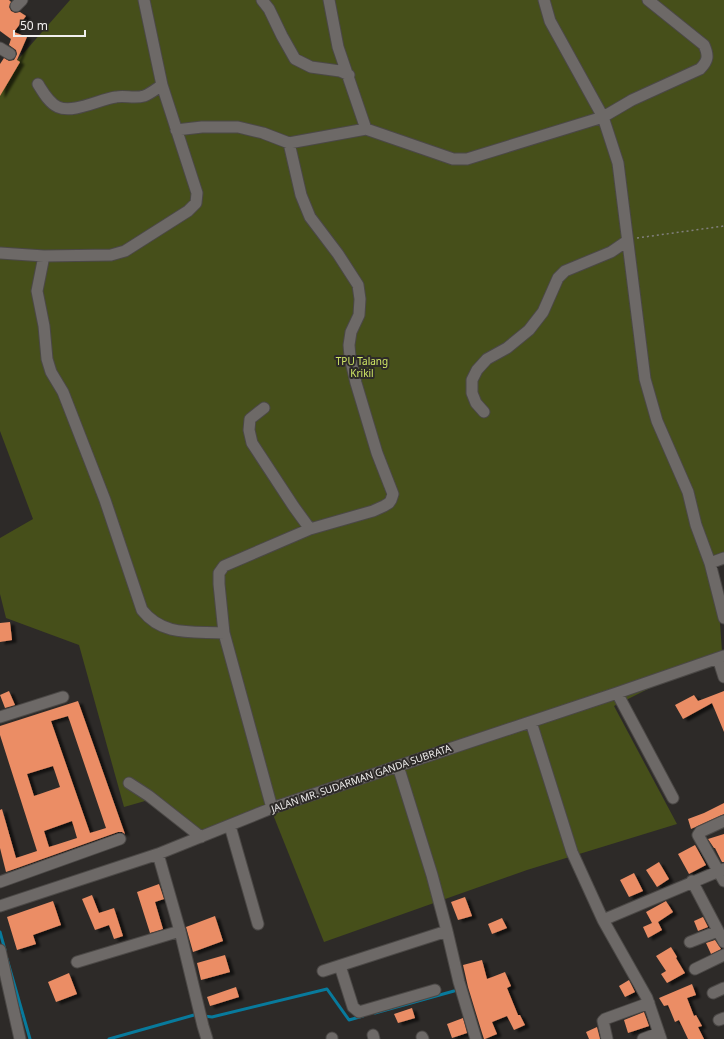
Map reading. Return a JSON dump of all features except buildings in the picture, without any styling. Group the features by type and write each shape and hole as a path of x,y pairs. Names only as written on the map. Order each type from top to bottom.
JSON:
{"street":[{"path":"0,253 44,256 111,255 124,251 188,211 196,203 196,193 162,85 144,0"},
{"path":"262,0 269,9 295,59 312,67 340,71 349,76"},
{"path":"329,0 338,47 366,129"},
{"path":"544,0 550,21 603,117 618,163 645,379 666,443 688,492 696,525 710,563 724,618"},
{"path":"176,130 202,126 238,127 263,133 289,144 366,129 453,159 467,159 603,117 632,100 700,69 705,64 707,59 707,53 704,45 648,0"},
{"path":"0,48 10,54"},
{"path":"38,84 50,100 58,107 65,109 75,108 117,96 136,98 150,93 162,85"},
{"path":"272,808 224,634 218,584 219,573 224,566 310,529 384,506 389,503 393,494 377,453 356,383 350,357 349,346 351,332 358,315 360,300 358,285 338,254 310,217 302,195 289,144"},
{"path":"484,412 476,402 472,393 472,380 477,370 487,359 506,348 529,330 543,312 558,278 565,272 611,252 627,241"},
{"path":"44,256 37,291 44,326 47,359 51,372 63,392 105,500 142,610 148,618 164,628 178,631 224,634"},
{"path":"264,408 250,419 249,430 252,443 310,529"},
{"path":"710,563 724,558"},
{"path":"721,657 724,677"},
{"name":"JALAN MR. SUDARMAN GANDA SUBRATA","path":"0,906 158,854 272,808 721,657"},
{"path":"617,693 673,798"},
{"path":"0,717 63,697"},
{"path":"531,722 572,852 603,920 649,1003 660,1036 643,1039"},
{"path":"398,766 432,875 459,982 476,1039"},
{"path":"129,783 149,796 201,837"},
{"path":"724,820 700,832 698,835 721,870 724,881"},
{"path":"230,826 258,924"},
{"path":"1,880 120,839"},
{"path":"158,854 180,931 207,1039"},
{"path":"603,920 721,870"},
{"path":"692,881 724,942"},
{"path":"78,962 180,931"},
{"path":"323,972 447,931"},
{"path":"690,942 718,931"},
{"path":"0,950 20,1039"},
{"path":"695,969 724,954"},
{"path":"340,966 353,1007 359,1012 435,990"},
{"path":"713,993 724,988"},
{"path":"607,1039 603,1021 605,1019 649,1003"}],"path":[{"path":"627,241 640,236 671,234 724,226"}],"green space":[{"name":"TPU Talang Krikil","path":"70,0 724,0 724,555 716,564 722,652 614,706 677,824 527,870 324,942 272,812 201,831 152,799 124,807 79,645 6,618 0,594 0,538 33,519 0,431 0,80"}],"waterway":[{"path":"0,932 5,950"},
{"path":"7,959 30,1039"},
{"path":"204,1016 212,1017 327,989 349,1020 363,1016"},
{"path":"375,1013 454,991"},
{"path":"109,1039 198,1015"}]}
